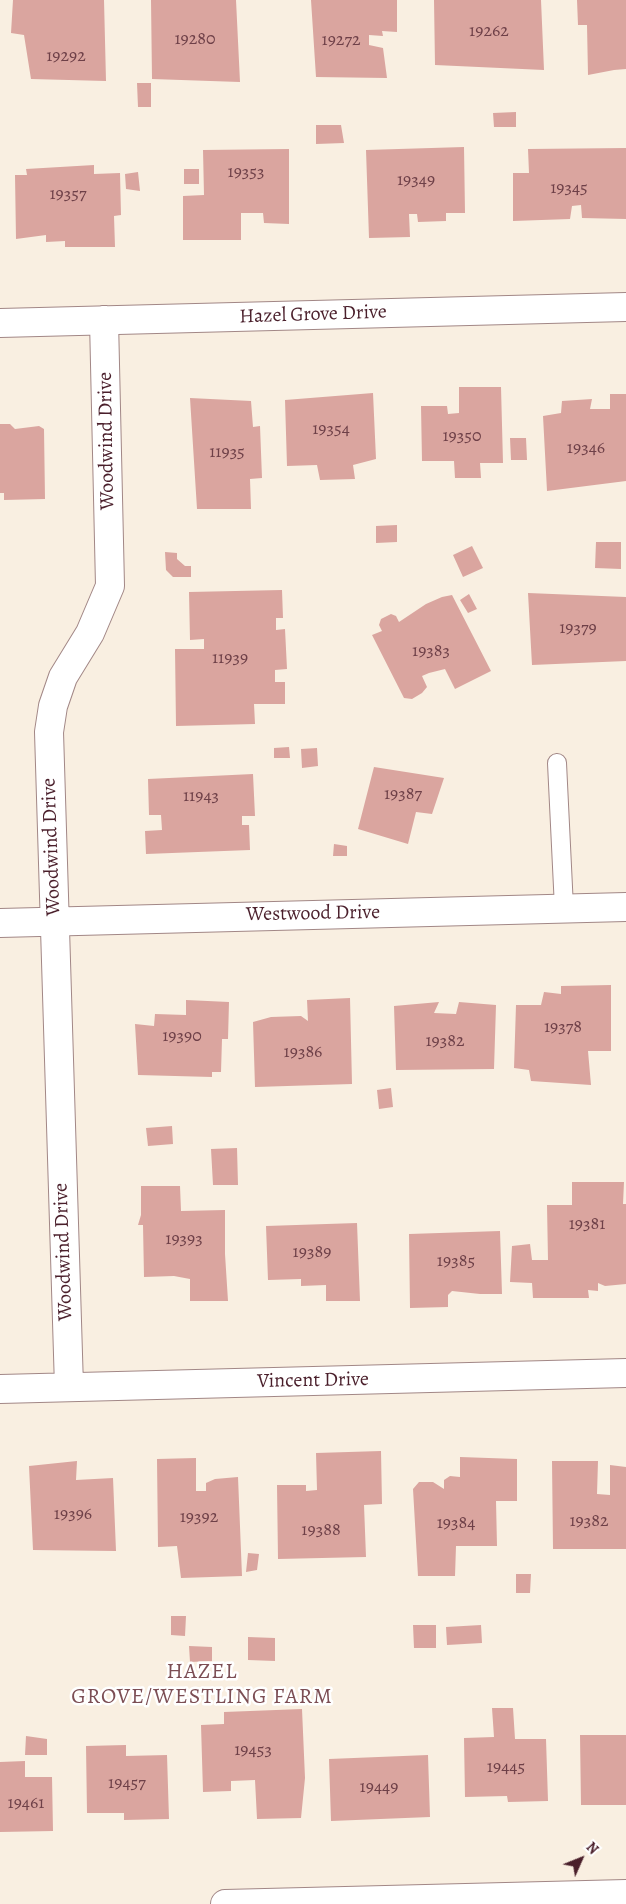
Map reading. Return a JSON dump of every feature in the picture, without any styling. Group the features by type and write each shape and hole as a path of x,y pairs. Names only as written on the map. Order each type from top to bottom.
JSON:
{"street":[{"name":"Hazel Grove Drive","path":"0,323 626,307"},
{"name":"Woodwind Drive","path":"69,1387 49,732 53,706 63,677 90,633 110,586 104,320"},
{"name":"Westwood Drive","path":"0,923 626,906"},
{"name":"Vincent Drive","path":"0,1389 626,1373"},
{"path":"225,1904 626,1894"}],"lane":[{"path":"557,763 564,908"}],"building":[{"path":"13,0 104,0 106,81 31,79 24,35 11,33"},
{"path":"151,0 236,0 240,82 152,79"},
{"path":"311,0 397,0 397,32 382,31 383,36 369,35 369,45 383,48 387,78 316,77"},
{"path":"434,0 541,0 544,70 435,65"},
{"path":"577,0 626,0 626,69 588,75 587,25 578,25"},
{"path":"137,83 151,83 151,107 138,107"},
{"path":"516,112 516,127 494,127 493,113"},
{"path":"316,125 341,125 344,143 316,144"},
{"path":"464,147 465,213 446,213 446,221 418,222 417,214 409,214 410,237 369,238 366,150"},
{"path":"626,148 626,219 582,218 581,205 572,206 570,219 513,221 513,173 529,173 528,149"},
{"path":"289,149 289,224 264,223 263,213 241,213 241,240 183,240 183,196 204,195 203,150"},
{"path":"94,165 94,174 120,173 121,215 114,216 115,247 65,247 65,241 46,242 46,235 16,239 15,175 27,175 26,169"},
{"path":"184,169 199,169 199,184 184,184"},
{"path":"138,172 140,191 126,189 125,174"},
{"path":"459,387 501,387 503,463 480,463 481,478 455,478 454,461 422,461 421,406 447,406 448,414 459,413"},
{"path":"373,393 376,459 353,465 355,479 320,480 317,465 287,466 285,400"},
{"path":"610,394 626,394 626,481 547,491 543,416 561,413 562,401 592,399 590,409 610,409"},
{"path":"190,398 251,401 253,427 260,426 262,478 250,479 251,509 197,509"},
{"path":"0,424 10,424 15,429 39,426 44,429 45,499 4,500 4,493 0,493"},
{"path":"510,438 526,438 527,460 511,460"},
{"path":"397,525 397,542 376,543 376,526"},
{"path":"596,542 621,542 621,569 595,568"},
{"path":"472,546 483,568 463,577 453,555"},
{"path":"165,552 177,553 177,559 185,566 191,566 191,577 173,577 166,570"},
{"path":"282,590 283,618 276,618 276,630 285,629 287,669 275,670 275,682 285,682 285,704 254,704 255,724 176,726 175,649 204,649 204,639 190,640 189,592"},
{"path":"528,593 626,597 626,661 532,665"},
{"path":"469,594 477,609 468,613 460,600"},
{"path":"452,595 491,671 455,689 445,669 429,673 422,676 427,687 422,693 412,699 404,698 372,635 382,631 379,625 381,619 391,614 396,616 399,622 426,604"},
{"path":"289,747 290,758 274,758 274,748"},
{"path":"317,748 318,766 302,768 301,749"},
{"path":"374,767 444,778 432,814 416,812 408,844 358,829"},
{"path":"253,774 255,816 242,816 242,825 249,825 250,850 146,854 145,831 162,830 161,815 149,815 148,779"},
{"path":"334,844 347,846 347,856 333,856"},
{"path":"611,985 611,1051 588,1051 591,1085 531,1081 529,1070 514,1068 516,1005 541,1005 544,992 561,994 561,986"},
{"path":"350,998 352,1084 255,1087 253,1022 271,1017 301,1016 308,1021 307,1000"},
{"path":"186,1000 229,1002 228,1039 222,1039 221,1072 212,1072 212,1077 138,1075 135,1024 154,1026 155,1014 186,1015"},
{"path":"439,1002 434,1013 456,1014 459,1002 496,1005 494,1069 396,1070 394,1006"},
{"path":"391,1088 393,1107 379,1109 377,1090"},
{"path":"172,1126 173,1144 148,1146 146,1128"},
{"path":"237,1148 238,1185 213,1185 211,1149"},
{"path":"572,1182 624,1182 623,1204 626,1204 626,1284 605,1286 598,1283 598,1291 588,1290 589,1298 533,1298 532,1283 510,1282 512,1246 530,1244 532,1260 548,1260 547,1205 572,1205"},
{"path":"141,1186 180,1186 181,1211 225,1210 228,1301 190,1301 190,1279 174,1276 144,1277 143,1225 138,1225 141,1215"},
{"path":"357,1223 360,1301 326,1301 326,1285 301,1286 301,1279 268,1280 266,1226"},
{"path":"500,1231 502,1294 452,1291 448,1295 448,1307 410,1308 409,1234"},
{"path":"381,1451 382,1504 364,1505 366,1557 278,1559 277,1485 306,1485 306,1491 317,1490 316,1453"},
{"path":"460,1457 517,1459 517,1501 496,1501 497,1546 456,1546 455,1576 418,1576 413,1489 419,1482 433,1482 444,1489 444,1480 450,1476 460,1477"},
{"path":"196,1458 196,1491 206,1491 206,1483 215,1479 238,1477 242,1576 181,1578 177,1546 158,1547 157,1459"},
{"path":"77,1461 76,1480 113,1478 116,1551 33,1550 29,1466"},
{"path":"552,1461 598,1461 597,1494 610,1495 610,1465 626,1467 626,1549 553,1549"},
{"path":"248,1553 259,1554 257,1570 246,1572"},
{"path":"516,1574 531,1574 530,1593 516,1593"},
{"path":"171,1616 186,1616 185,1636 171,1635"},
{"path":"413,1625 436,1625 436,1648 414,1648"},
{"path":"481,1625 482,1643 447,1645 446,1627"},
{"path":"248,1637 275,1638 275,1661 248,1660"},
{"path":"189,1646 212,1647 212,1661 190,1662"},
{"path":"492,1708 513,1708 515,1739 546,1739 548,1801 508,1802 507,1796 465,1797 464,1738 494,1737"},
{"path":"302,1709 305,1778 301,1818 257,1819 255,1780 231,1781 231,1791 203,1792 201,1725 224,1724 224,1712"},
{"path":"580,1735 626,1735 626,1805 581,1805"},
{"path":"26,1736 47,1739 47,1755 25,1755"},
{"path":"126,1745 126,1756 167,1755 169,1819 124,1820 124,1813 87,1813 86,1746"},
{"path":"428,1755 430,1817 331,1821 329,1759"},
{"path":"25,1761 25,1777 52,1777 53,1831 0,1832 0,1762"}],"district":[{"name":"HAZEL GROVE/WESTLING FARM","path":"202,1686"}]}
